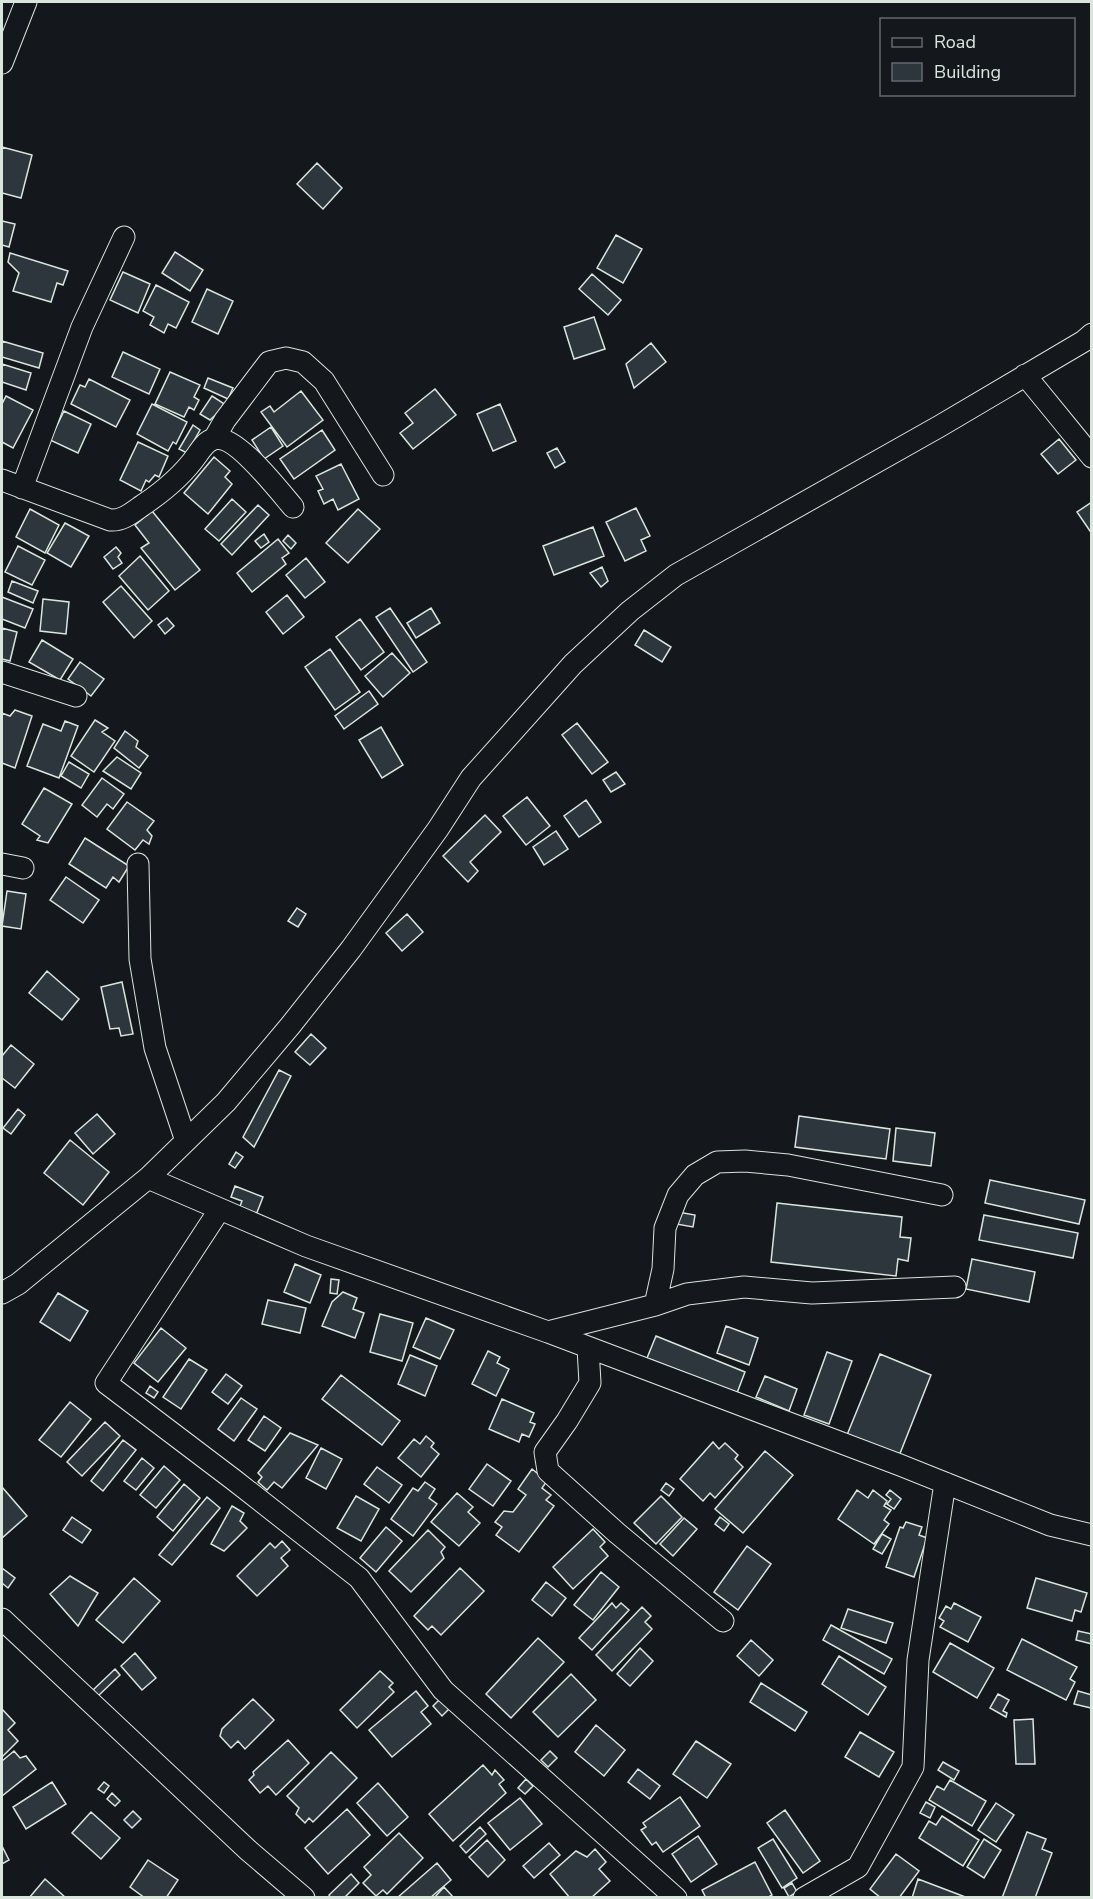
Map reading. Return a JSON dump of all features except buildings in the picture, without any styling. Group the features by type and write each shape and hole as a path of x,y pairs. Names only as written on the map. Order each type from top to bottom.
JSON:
{"street":[{"path":"2,63 26,2"},
{"path":"22,488 82,327 124,237"},
{"path":"2,1293 18,1284 148,1179 226,1102 351,949 438,829 471,778 573,664 630,611 676,575 940,426 1092,334"},
{"path":"2,480 110,520 125,518 178,478 204,445 214,439 225,420 269,362 286,358 303,362 324,381 383,475"},
{"path":"1025,375 1092,457"},
{"path":"214,439 222,439 250,457 293,507"},
{"path":"2,672 76,696"},
{"path":"2,864 23,868"},
{"path":"138,864 140,959 155,1048 186,1141"},
{"path":"655,1305 663,1269 665,1227 678,1195 695,1175 717,1162 745,1161 788,1165 942,1195"},
{"path":"148,1179 306,1246 548,1332 1050,1525 1092,1535"},
{"path":"220,1209 105,1383 359,1578 443,1690 676,1898"},
{"path":"548,1332 655,1305 687,1294 744,1287 812,1293 955,1287"},
{"path":"588,1348 590,1383 567,1421 544,1452 548,1472 723,1621"},
{"path":"804,1898 858,1867 913,1767 918,1660 945,1483"},
{"path":"2,1618 249,1851 304,1898"}]}
